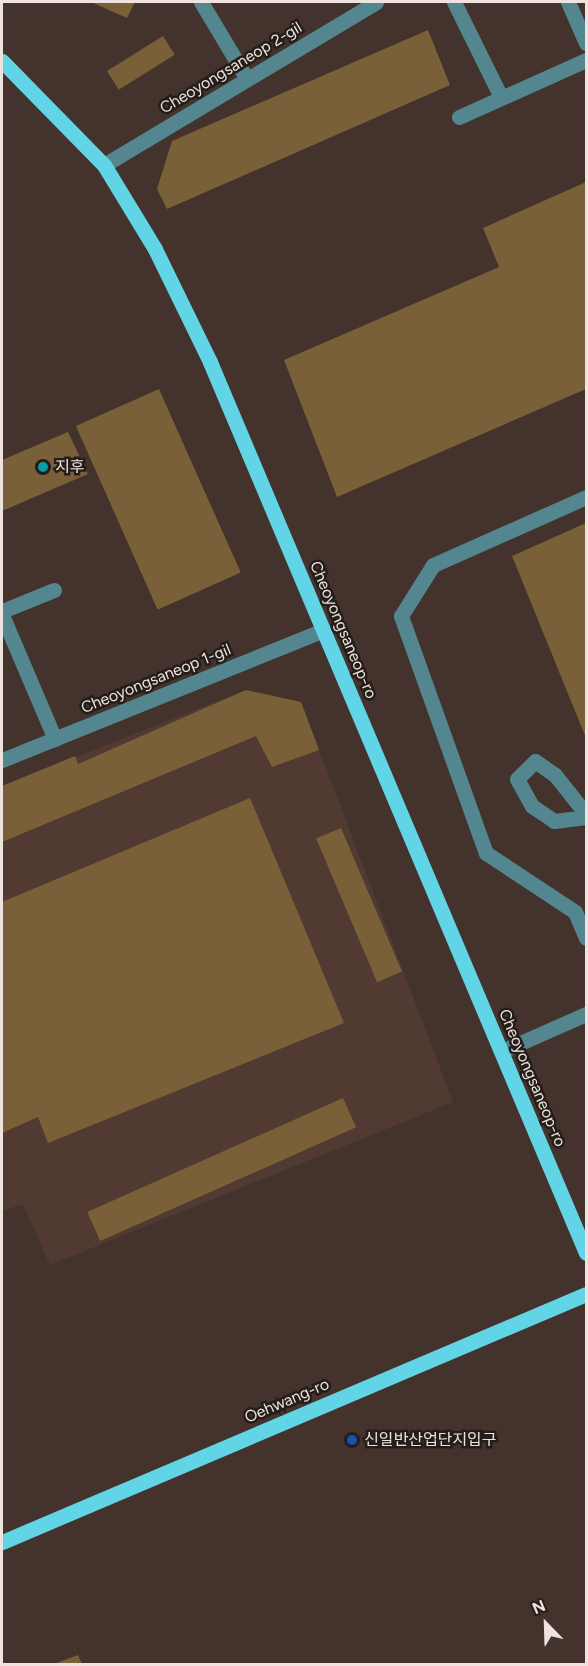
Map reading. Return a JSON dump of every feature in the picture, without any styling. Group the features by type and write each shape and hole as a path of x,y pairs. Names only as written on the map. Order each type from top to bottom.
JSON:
{"main road":[{"name":"Cheoyongsaneop-ro","path":"2,61 104,165 155,249 210,362 586,1253"},
{"name":"Oehwang-ro","path":"2,1542 586,1294"}],"street":[{"path":"201,2 247,79"},
{"name":"Cheoyongsaneop 2-gil","path":"104,165 376,2"},
{"path":"454,2 501,97"},
{"path":"568,2 586,44"},
{"path":"459,117 586,60"},
{"path":"586,497 433,565 401,616 486,853 575,912 586,938"},
{"path":"54,590 2,613 55,739"},
{"name":"Cheoyongsaneop 1-gil","path":"2,760 324,630"},
{"path":"536,761 555,775 586,815 554,821 532,806 517,779 536,761"},
{"path":"502,1052 586,1014"}],"shaded area":[{"path":"246,690 301,702 453,1102 50,1265 23,1204 2,1211 2,786"}],"building":[{"path":"91,2 135,2 127,18"},
{"path":"428,30 450,85 167,209 157,189 172,141"},
{"path":"163,36 175,55 119,90 107,71"},
{"path":"586,182 586,389 337,497 284,360 499,267 483,228"},
{"path":"159,389 241,573 158,610 76,426"},
{"name":"지후","path":"68,432 88,474 2,511 2,460"},
{"path":"586,523 586,738 512,556"},
{"path":"246,690 301,702 319,750 272,767 256,736 2,842 2,786 75,756 78,764"},
{"path":"250,798 344,1023 48,1143 38,1117 2,1133 2,902"},
{"path":"341,828 402,972 377,982 316,839"},
{"path":"343,1098 356,1127 100,1241 87,1212"},
{"path":"78,1655 82,1664 54,1664"}],"place":[{"name":"지후","path":"43,467"},
{"name":"신일반산업단지입구","path":"352,1440"}]}
